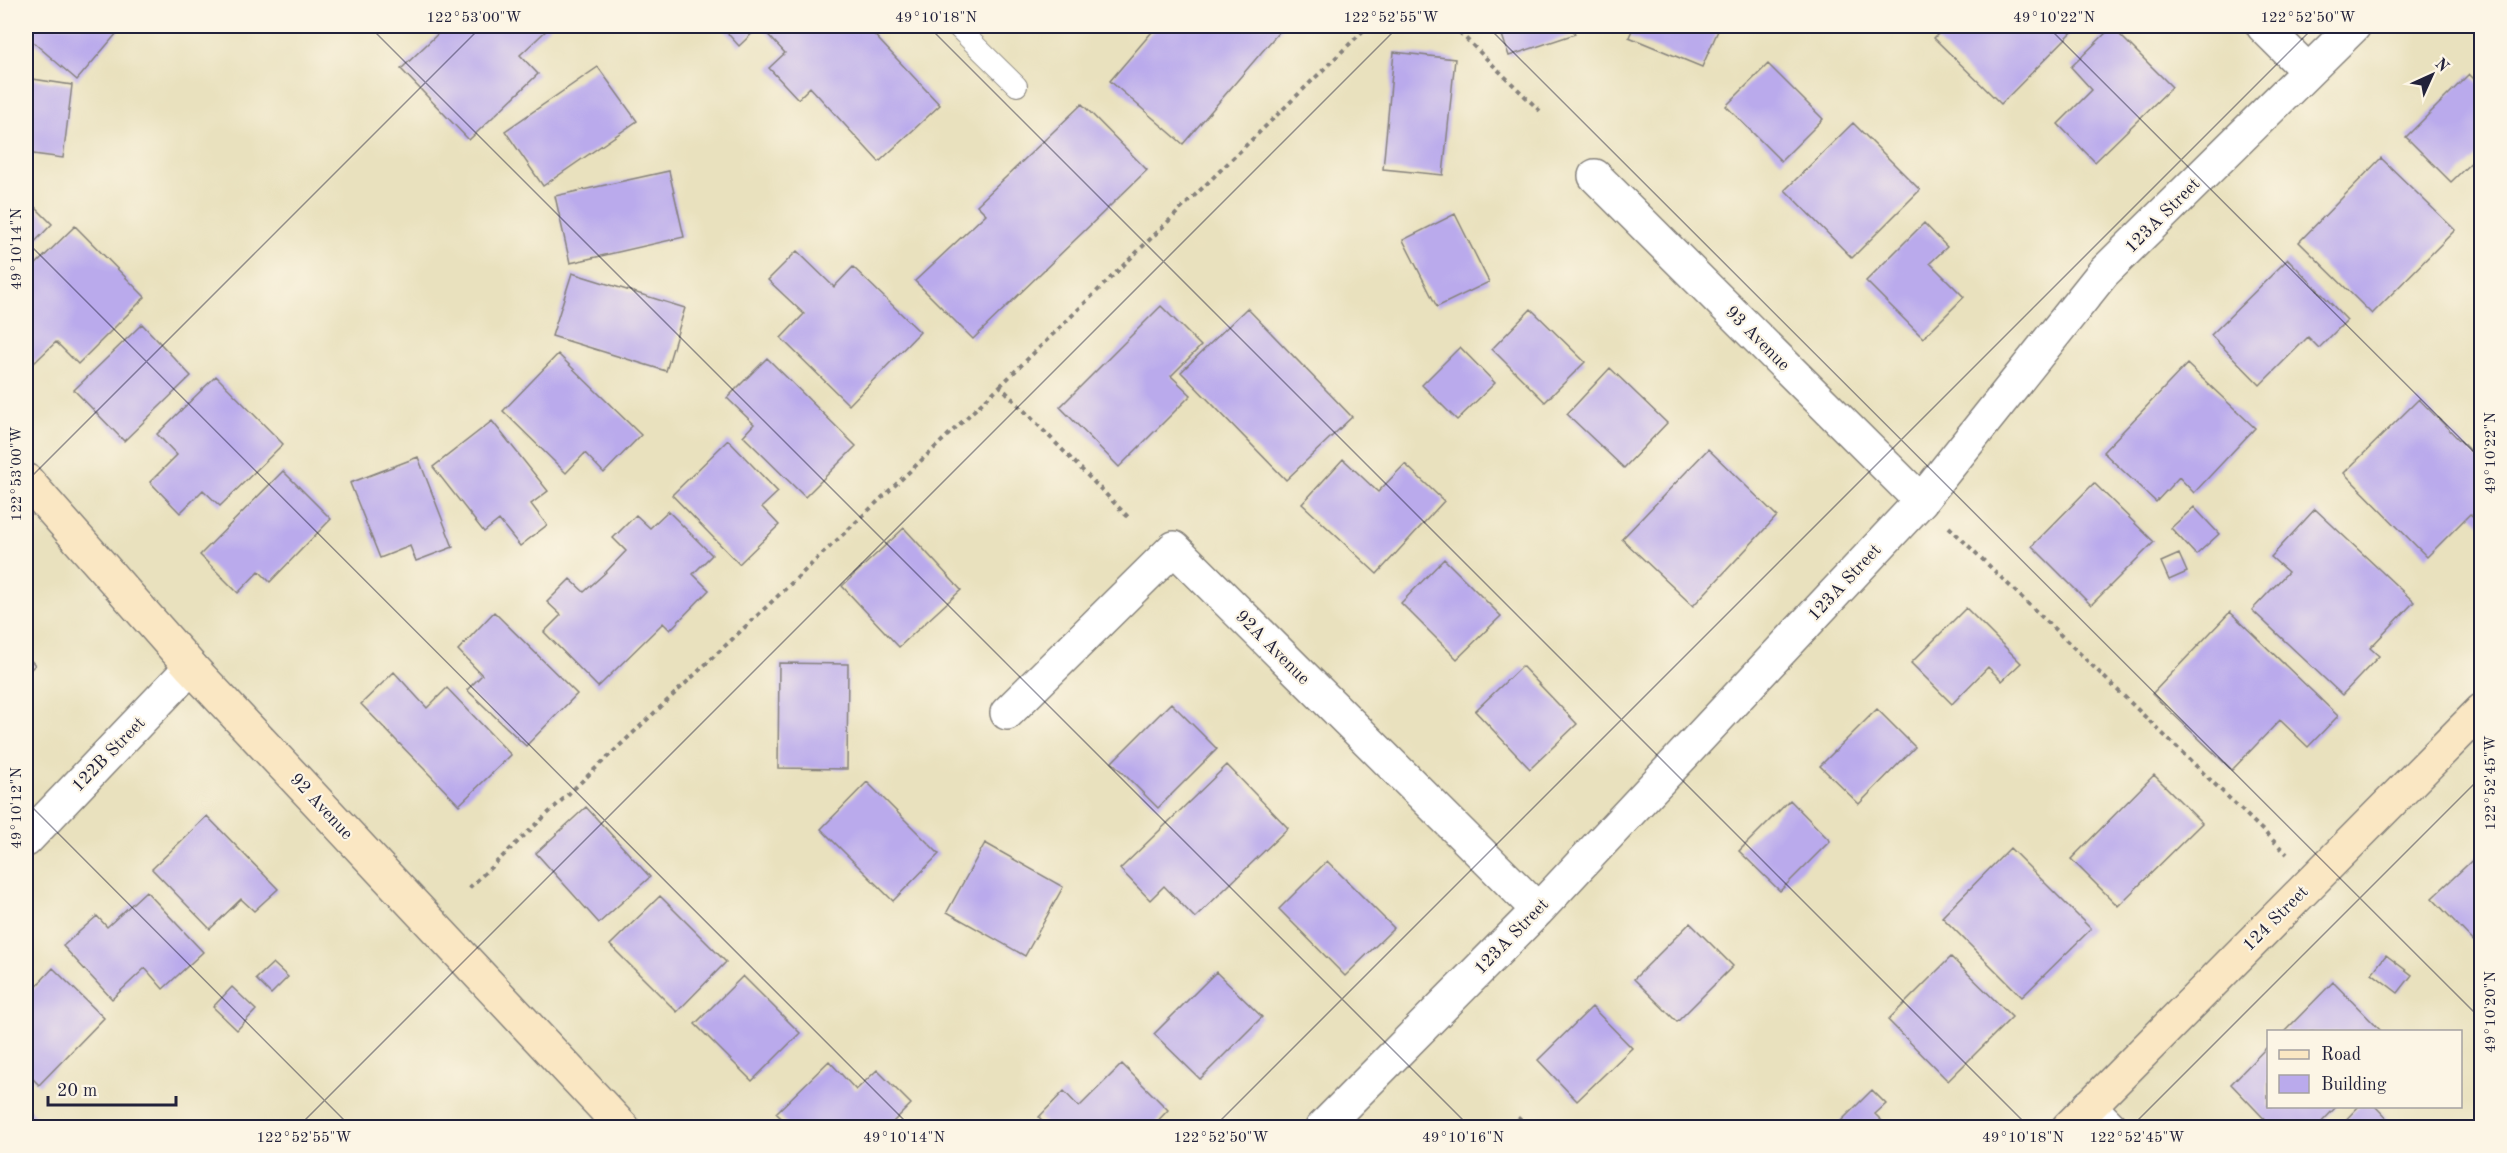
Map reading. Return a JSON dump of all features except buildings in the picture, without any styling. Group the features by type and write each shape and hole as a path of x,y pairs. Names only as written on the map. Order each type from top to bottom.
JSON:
{"street":[{"path":"2263,26 2308,71"},
{"name":"123A Street","path":"1322,1128 1538,910 1921,501 2103,273 2354,26"},
{"name":"93 Avenue","path":"1595,176 1921,501"},
{"name":"92 Avenue","path":"26,480 191,667 623,1128"},
{"name":"92A Avenue","path":"1007,713 1174,548 1538,910"},
{"name":"122B Street","path":"26,840 191,667"},
{"name":"124 Street","path":"2089,1120 2313,879 2481,710"}],"lane":[{"path":"956,26 1017,86"}],"path":[{"path":"469,888 1000,387 1368,26"},
{"path":"1453,26 1541,112"},
{"path":"1000,387 1130,519"},
{"path":"1944,523 2313,879"}]}
